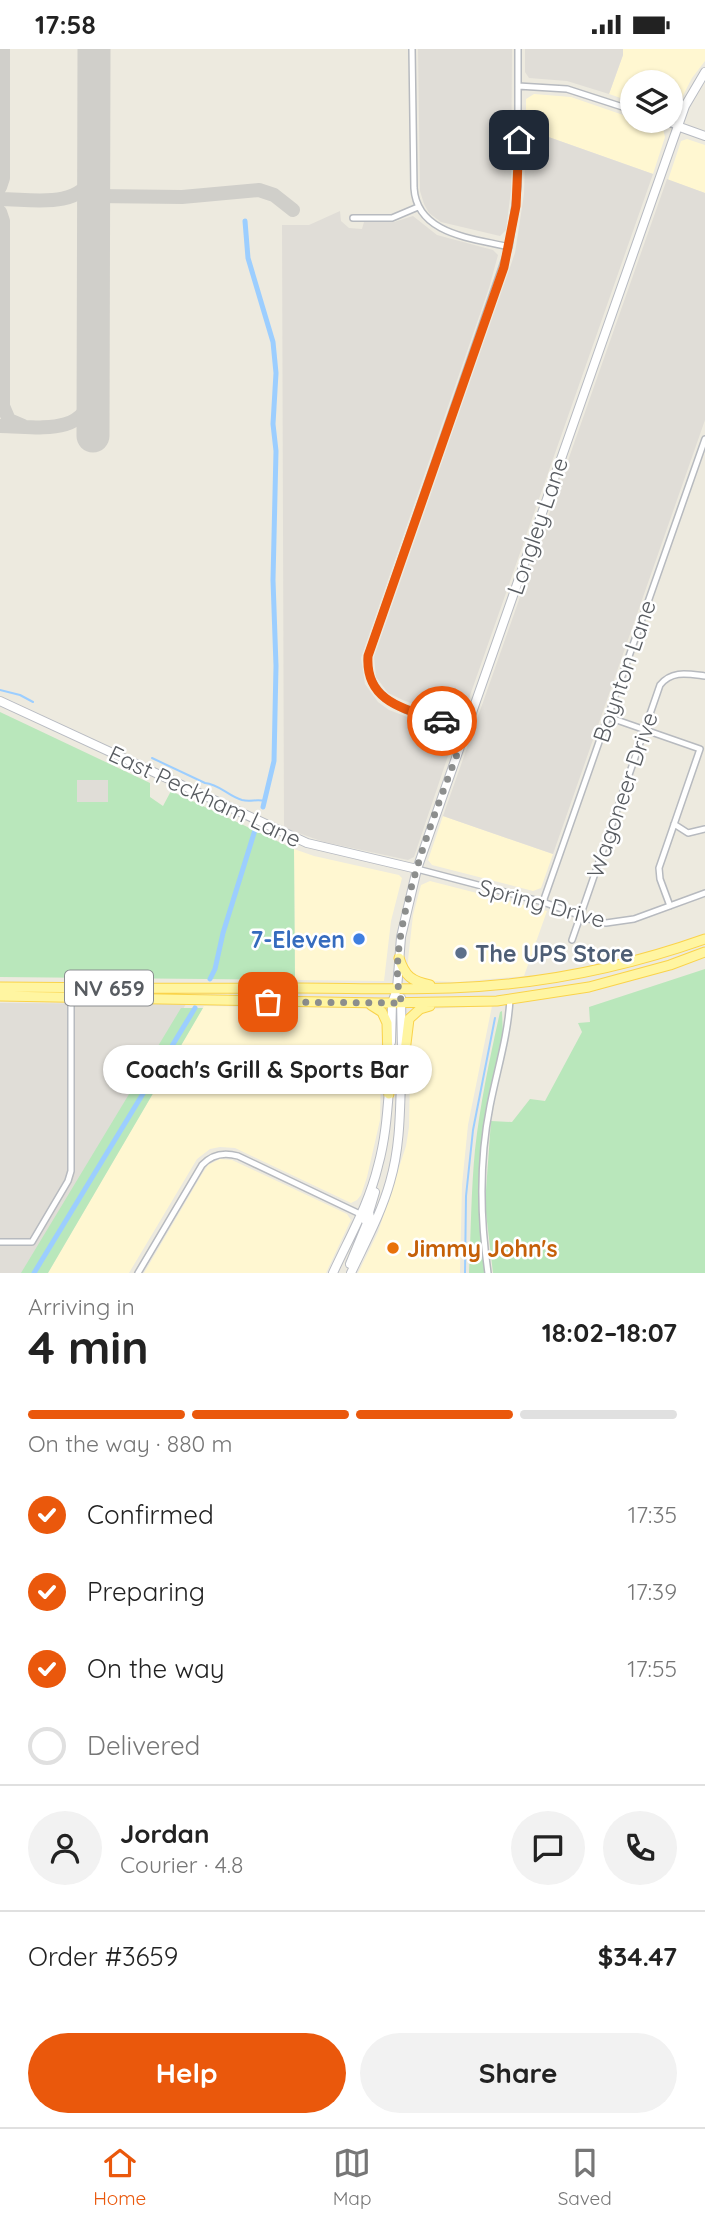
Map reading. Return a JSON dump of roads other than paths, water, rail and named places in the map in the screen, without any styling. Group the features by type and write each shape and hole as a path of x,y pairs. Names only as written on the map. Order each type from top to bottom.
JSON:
{"main road":[{"name":"Longley Lane","path":"683,112 691,93 705,72"},
{"path":"683,128 705,136"},
{"name":"Longley Lane","path":"351,1273 385,1198 395,1162 401,1086 397,1003 399,958 404,918 417,869 675,133"},
{"name":"East Peckham Lane","path":"0,701 299,840 318,847 417,869"},
{"name":"NV 659","path":"0,987 453,988 526,982 578,974 646,958 705,939"},
{"name":"NV 659","path":"0,996 447,1003 510,999 600,985 705,952"},
{"path":"399,958 403,970 413,981 453,988"},
{"path":"71,997 81,992 133,993 162,989"},
{"path":"363,1003 375,1006 386,1018 389,1094"},
{"name":"Longley Lane","path":"333,1273 378,1168 386,1131 397,1003"},
{"path":"401,1086 409,1019 420,1009 447,1003"},
{"path":"375,1221 370,1218 369,1212 383,1168 386,1131"},
{"path":"346,1273 367,1223 366,1217 360,1214"}],"street":[{"path":"412,49 414,188 418,207 426,219 439,228 509,247"},
{"path":"466,730 388,701 377,691 370,679 368,656 509,247 518,186 518,49"},
{"path":"518,86 567,89 620,106"},
{"path":"353,218 392,218 418,207"},
{"name":"Boynton Lane","path":"543,902 705,439"},
{"name":"Wagoneer Drive","path":"572,940 660,685 667,677 679,674 705,676"},
{"path":"608,717 700,749 659,873 670,906"},
{"path":"674,824 688,833 705,829"},
{"name":"Spring Drive","path":"417,869 543,902 597,921 615,923 634,919 705,893"},
{"path":"0,1242 32,1242 70,1174 71,997"},
{"path":"488,1273 482,1218 483,1157 490,1107 506,1035 510,999"},
{"path":"138,1273 202,1165 217,1155 238,1156 360,1214"}],"waterway":[{"path":"245,221 248,258 273,342 276,373 273,424 276,451 273,580 276,666 274,761 263,807"},
{"path":"0,690 20,695 33,702"},
{"path":"152,758 237,798 245,801 265,801"},
{"path":"210,979 255,830"},
{"path":"34,1273 195,1008"},
{"path":"465,1273 466,1196 473,1130 495,1018"}],"place":[{"name":"7-Eleven","path":"359,939"},
{"name":"The UPS Store","path":"461,953"},
{"name":"Coach's Grill & Sports Bar","path":"268,1002"},
{"name":"Jimmy John's","path":"393,1248"}]}
